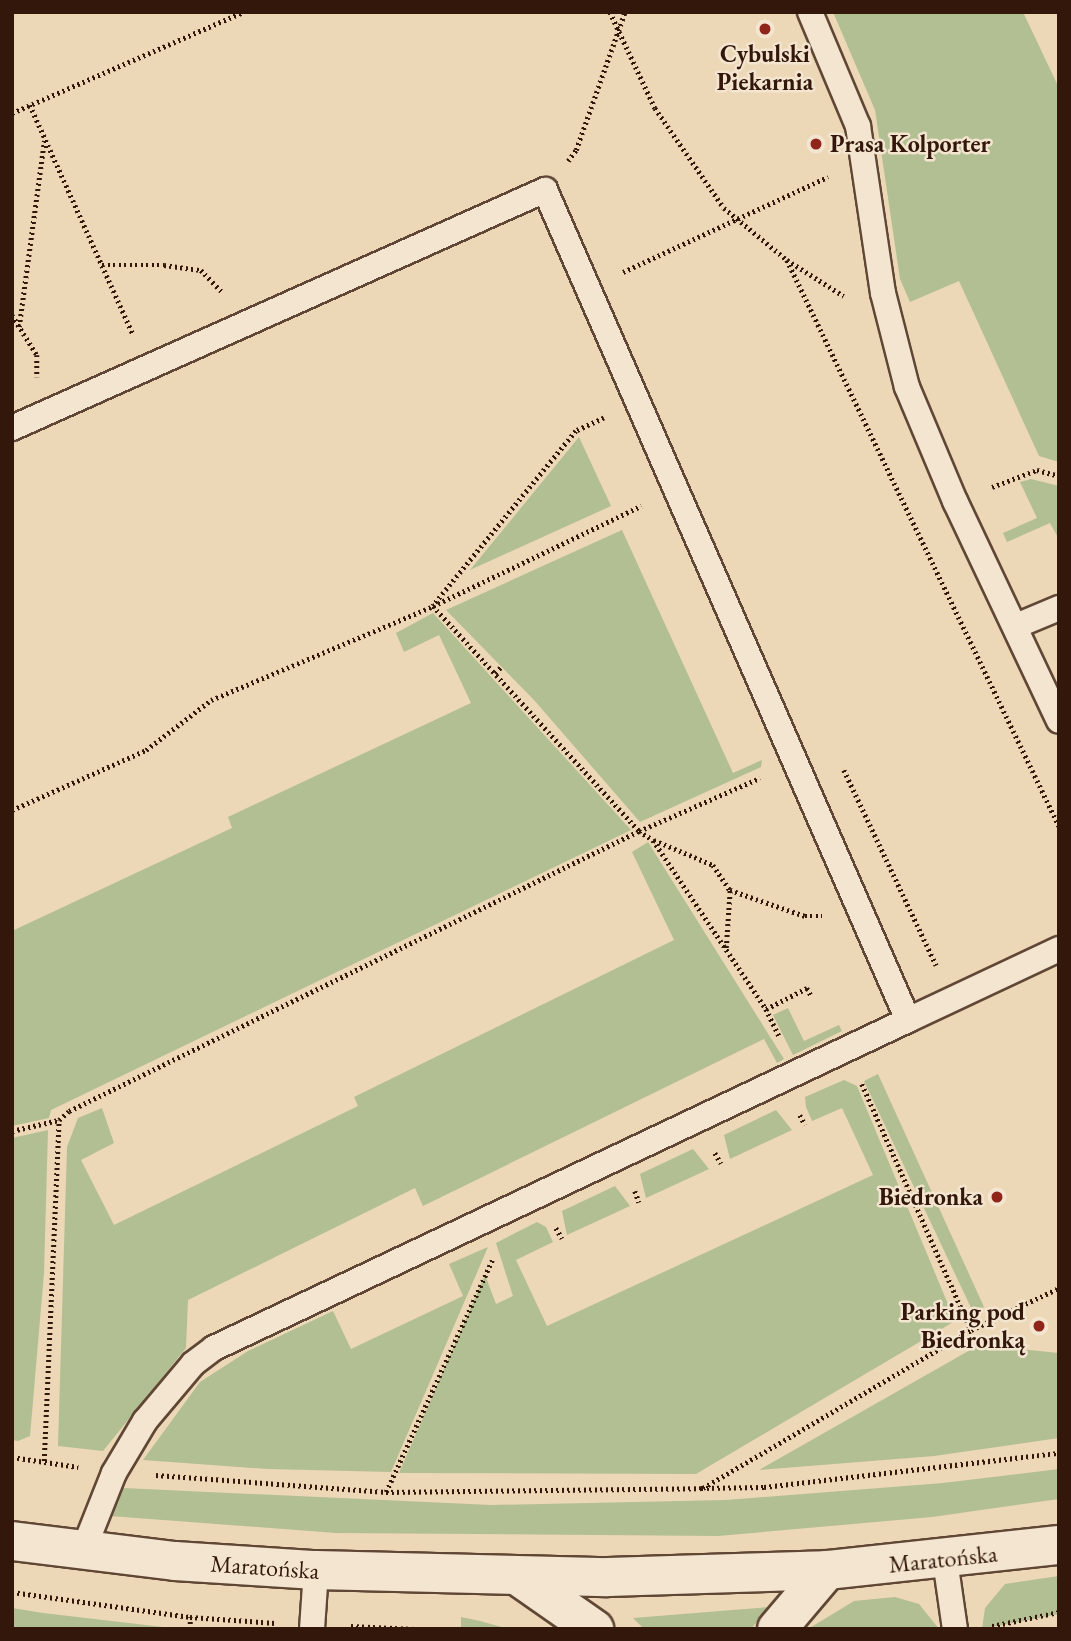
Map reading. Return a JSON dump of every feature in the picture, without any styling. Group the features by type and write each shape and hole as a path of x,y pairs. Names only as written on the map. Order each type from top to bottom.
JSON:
{"street":[{"name":"Maratońska","path":"12,1541 83,1551 316,1570 518,1576 827,1570 945,1560 1059,1545"},
{"path":"777,1629 827,1570"},
{"path":"518,1576 594,1629"}],"lane":[{"path":"810,12 847,94 865,160 883,293 907,387 955,501 1059,721"},
{"path":"15,422 149,367 545,190 793,764 908,1020"},
{"path":"1016,626 1059,608"},
{"path":"83,1551 114,1473 152,1412 193,1364 214,1348 1059,949"},
{"path":"945,1560 955,1629"},
{"path":"313,1627 316,1570"}],"path":[{"path":"12,113 243,12"},
{"path":"610,12 655,108 724,208 787,260 856,303 883,293"},
{"path":"545,190 576,150 625,12"},
{"path":"30,105 149,367"},
{"path":"19,327 45,138"},
{"path":"587,288 865,160"},
{"path":"787,260 1059,827"},
{"path":"102,265 164,265 201,270 219,284 239,327"},
{"path":"433,606 576,431 637,403"},
{"path":"955,501 1037,471 1059,476"},
{"path":"12,810 146,750 211,700 433,606 674,490"},
{"path":"433,606 639,831 653,840 713,865 730,890 805,916 861,916"},
{"path":"495,673 502,666"},
{"path":"12,1131 59,1121 69,1111 639,831 793,764"},
{"path":"653,840 766,1009 798,1073"},
{"path":"726,950 730,890"},
{"path":"766,1009 807,988 812,997"},
{"path":"846,1050 971,1330"},
{"path":"44,1461 59,1121"},
{"path":"386,1492 493,1259 492,1248"},
{"path":"702,1488 971,1330 1059,1288"},
{"path":"12,1457 114,1473 386,1492 764,1487 1059,1453"},
{"path":"12,1592 190,1618 313,1627 415,1629"},
{"path":"977,1629 1059,1612"},
{"path":"190,1618 190,1629"}],"green space":[{"path":"833,12 1023,12 1059,88 1059,462 1039,456 959,281 910,302 900,279 875,110"},
{"path":"579,437 611,506 470,570"},
{"path":"1031,479 1059,486 1059,539 1050,523 1007,542 1003,533 1037,518 1020,482"},
{"path":"622,530 733,773 762,760 761,767 640,822 534,700 446,610"},
{"path":"433,613 631,830 51,1110 49,1118 12,1126 12,931 232,828 228,817 471,703 439,635 404,652 396,633"},
{"path":"648,842 784,1059 777,1063 764,1039 423,1206 415,1188 188,1300 186,1348 103,1451 58,1446 67,1147 78,1118 102,1108 114,1143 81,1160 114,1225 358,1106 354,1097 674,940 632,852"},
{"path":"788,1008 804,1041 839,1025 842,1031 793,1055 773,1015"},
{"path":"878,1074 984,1307 973,1312 864,1081"},
{"path":"844,1080 857,1086 955,1321 696,1474 399,1473 485,1275 496,1304 513,1296 496,1243 537,1222 546,1227 553,1242 516,1260 547,1326 873,1175 842,1108 812,1121 806,1107 805,1097"},
{"path":"776,1110 792,1130 730,1159 724,1135"},
{"path":"48,1130 44,1273 30,1436 18,1441 12,1440 12,1138"},
{"path":"693,1149 709,1169 646,1198 640,1174"},
{"path":"615,1186 630,1206 567,1235 562,1211"},
{"path":"488,1247 391,1472 268,1469 143,1460 200,1382 248,1351 333,1311 351,1349 463,1296 449,1264"},
{"path":"979,1345 1059,1353 1059,1438 934,1456 759,1470"},
{"path":"1059,1469 1059,1499 932,1517 718,1536 336,1533 110,1516 123,1488 491,1505 726,1500 943,1483"},
{"path":"1059,1576 1059,1614 982,1629 985,1608 1005,1584"},
{"path":"895,1597 919,1604 939,1629 808,1629 854,1601"},
{"path":"769,1607 751,1629 644,1629 633,1618"},
{"path":"12,1608 43,1613 180,1629 12,1629"},
{"path":"461,1617 480,1621 509,1629 461,1629"}],"place":[{"name":"Cybulski Piekarnia","path":"765,29"},
{"name":"Prasa Kolporter","path":"816,144"},
{"name":"Biedronka","path":"997,1197"},
{"name":"Parking pod Biedronką","path":"1039,1326"}]}
